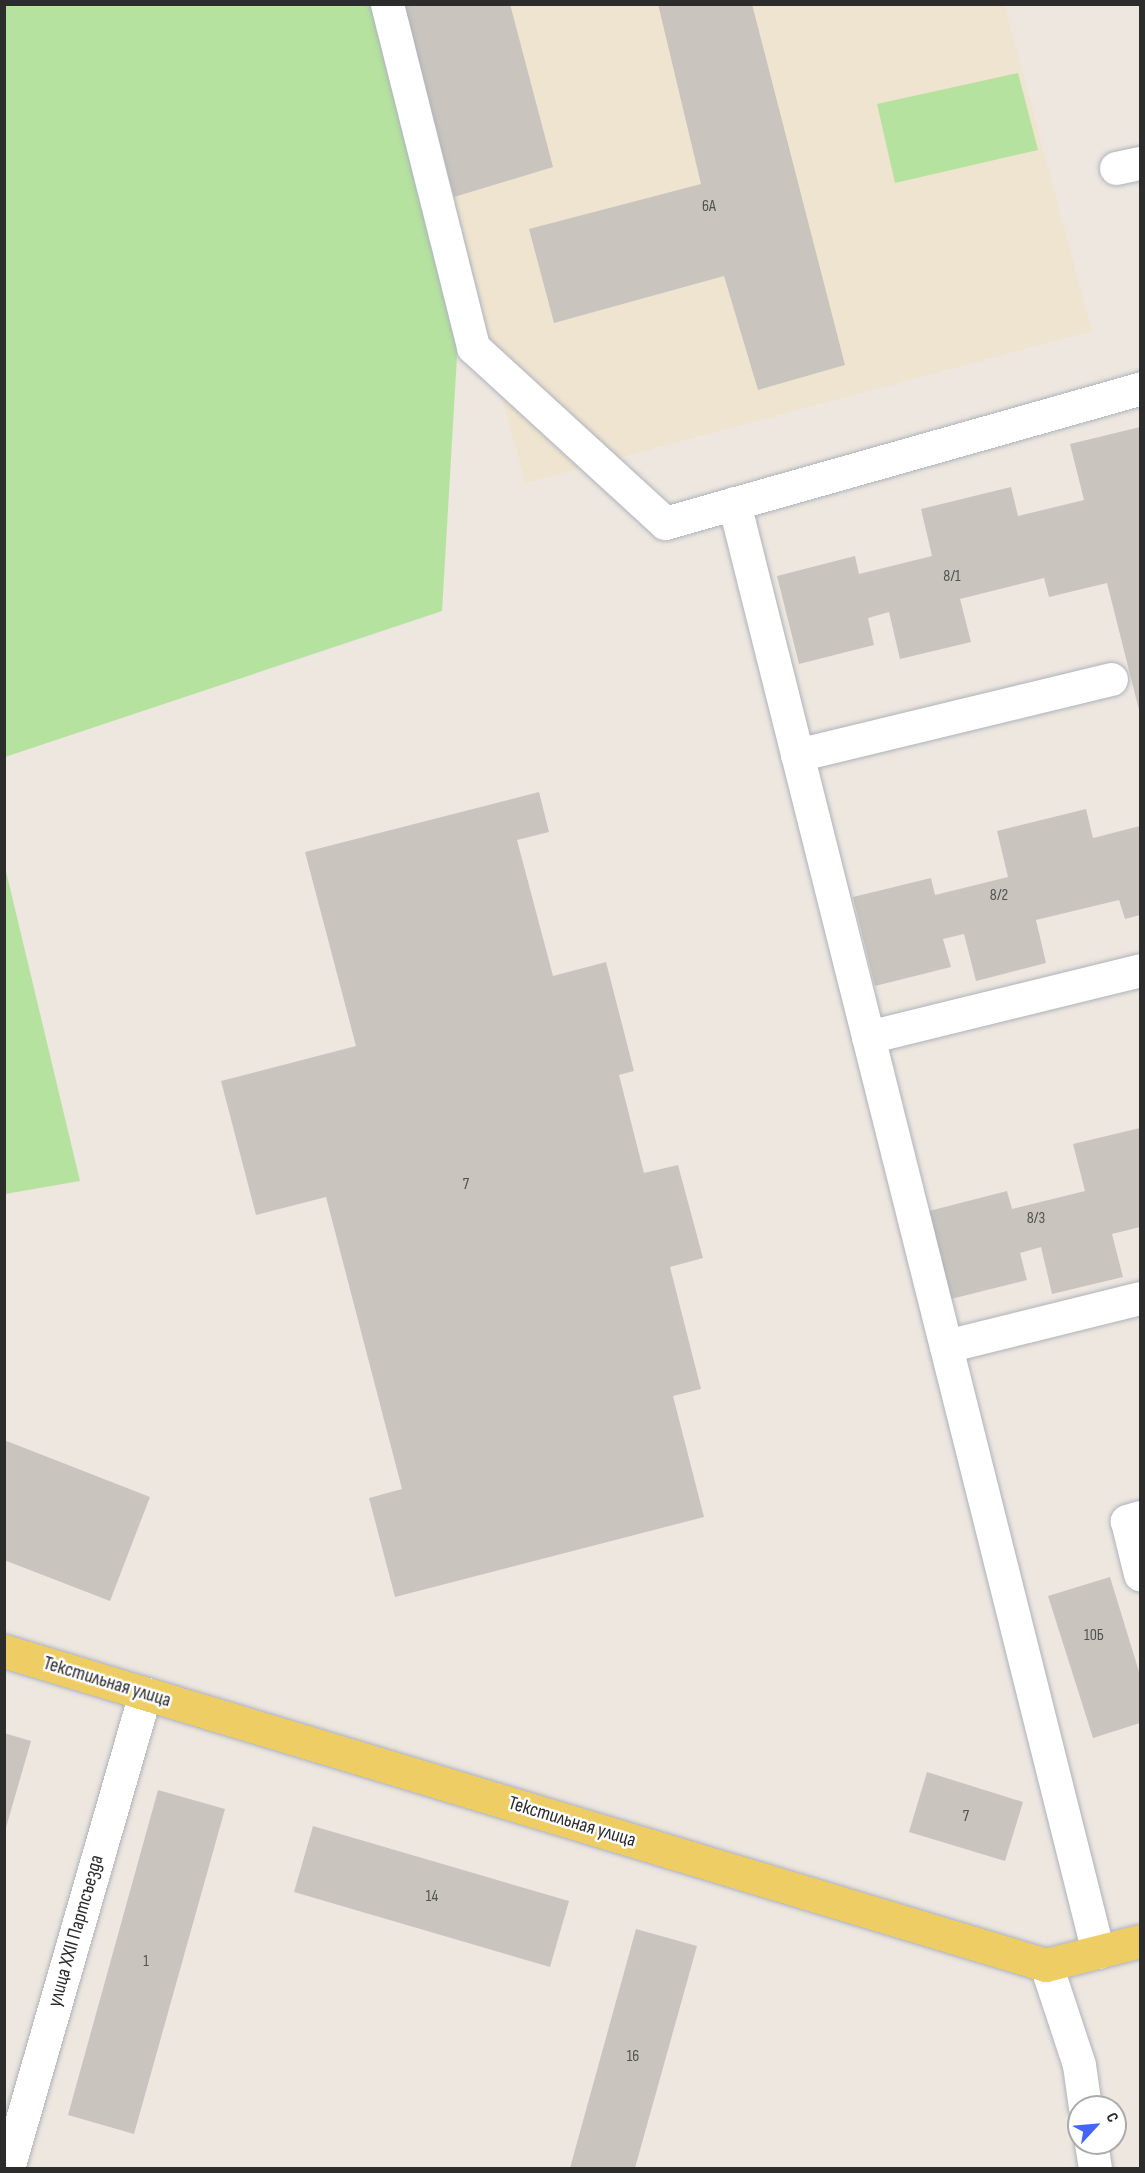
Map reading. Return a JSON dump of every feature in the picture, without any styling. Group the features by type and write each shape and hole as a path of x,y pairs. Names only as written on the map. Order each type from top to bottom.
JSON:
{"main road":[{"name":"Текстильная улица","path":"4,1651 1046,1965"},
{"path":"1046,1965 1140,1941"}],"street":[{"path":"387,4 473,347 665,523 1140,389"},
{"path":"734,503 1098,1952"},
{"path":"797,755 1111,679"},
{"path":"868,1037 1140,970"},
{"path":"946,1346 1140,1298"},
{"path":"1140,1517 1127,1521 1140,1574"},
{"name":"улица XXII Партсъезда","path":"8,2169 145,1693"},
{"path":"1046,1965 1079,2065 1083,2095"}],"shaded area":[{"path":"395,5 1005,5 1092,331 525,483"}],"green space":[{"path":"4,5 374,5 459,322 442,611 5,757"},
{"path":"1018,73 1038,150 895,183 877,104"},
{"path":"5,867 80,1181 4,1194"}],"building":[{"path":"403,4 510,4 553,167 454,197"},
{"path":"658,4 752,4 845,365 758,390 724,276 554,323 529,229 701,184"},
{"path":"1140,427 1140,714 1107,583 1049,597 1044,578 960,599 971,642 900,659 889,612 868,618 874,645 799,664 777,576 855,556 859,574 932,556 921,509 1011,487 1018,516 1084,500 1070,444"},
{"path":"539,792 549,832 517,840 553,976 606,962 634,1071 619,1075 644,1173 678,1165 703,1258 670,1267 701,1389 673,1396 704,1517 395,1597 369,1498 402,1489 326,1197 256,1215 221,1081 356,1046 305,852"},
{"path":"1086,809 1093,838 1140,826 1140,915 1125,919 1119,900 1036,920 1046,963 976,981 964,934 943,939 951,967 875,986 853,897 931,878 935,895 1008,877 997,831"},
{"path":"1140,1128 1140,1227 1112,1234 1123,1277 1052,1294 1041,1247 1020,1253 1027,1280 951,1299 929,1211 1007,1191 1012,1209 1085,1191 1073,1144"},
{"path":"4,1440 150,1497 110,1601 4,1560"},
{"path":"1110,1577 1140,1675 1140,1723 1093,1738 1048,1596"},
{"path":"4,1733 31,1741 5,1831 4,1831"},
{"path":"927,1772 1023,1802 1005,1861 909,1832"},
{"path":"158,1790 225,1809 134,2134 68,2115"},
{"path":"313,1826 569,1901 550,1967 294,1892"},
{"path":"636,1929 697,1946 635,2168 570,2168"}]}
